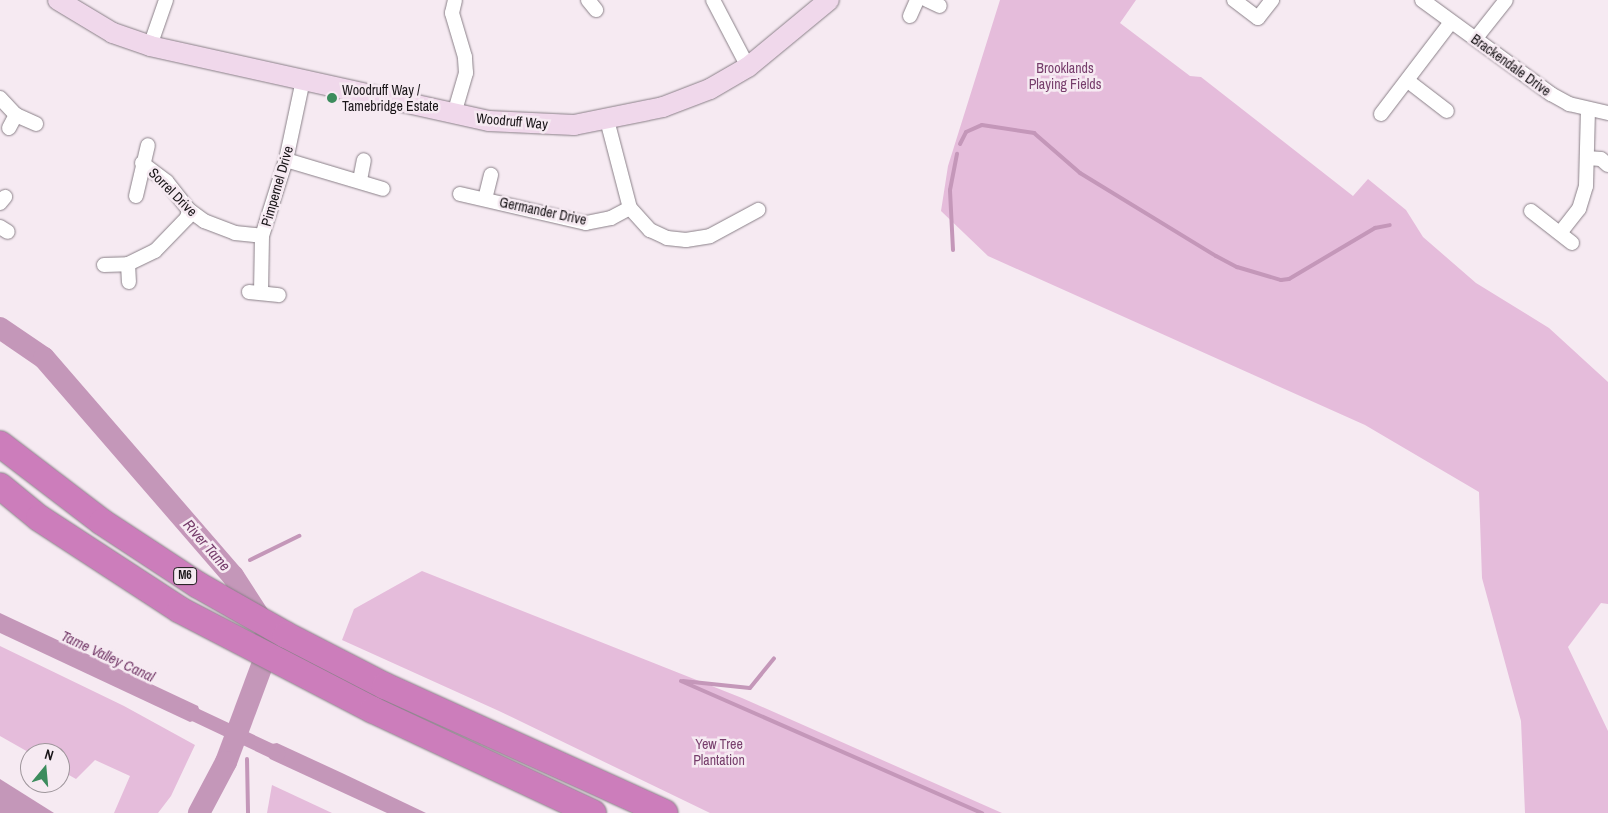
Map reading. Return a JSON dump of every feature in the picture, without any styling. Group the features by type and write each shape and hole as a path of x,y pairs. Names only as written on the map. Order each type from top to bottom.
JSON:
{"highway":[{"name":"M6","path":"0,444 102,522 198,585 385,686 666,813"},
{"name":"M6","path":"0,486 39,518 180,610 373,710 593,813"}],"street":[{"name":"Woodruff Way","path":"58,0 113,34 150,46 454,114 523,124 574,125 607,120 663,107 710,89 748,67 829,0"},
{"path":"150,46 166,0"},
{"path":"454,114 466,74 465,57 452,13 456,0"},
{"path":"713,0 748,67"},
{"path":"910,16 917,0"},
{"path":"927,0 940,6"},
{"path":"1234,0 1258,18 1272,0"},
{"name":"Brackendale Drive","path":"1422,0 1551,94 1588,110 1608,113"},
{"path":"1476,38 1506,0"},
{"path":"1381,114 1408,81 1451,22"},
{"name":"Pimpernel Drive","path":"279,295 255,292 262,236 286,160 303,80"},
{"path":"1408,81 1448,111"},
{"path":"0,98 16,115 36,124"},
{"path":"1560,233 1579,209 1586,186 1588,110"},
{"path":"9,128 16,115"},
{"path":"607,120 630,208 650,230 667,238 710,236 732,216 758,210"},
{"name":"Sorrel Drive","path":"136,196 142,163 148,145"},
{"path":"1587,158 1602,159 1608,165"},
{"path":"286,160 360,180 383,189"},
{"path":"360,180 364,160"},
{"name":"Sorrel Drive","path":"142,163 166,182 189,210 235,233 262,236"},
{"name":"Germander Drive","path":"485,199 490,175"},
{"name":"Germander Drive","path":"460,194 586,223 611,218 630,208"},
{"path":"104,265 128,264 155,251 186,218 189,210"},
{"path":"1531,211 1572,243"},
{"path":"128,264 129,282"}],"green space":[{"name":"Brooklands Playing Fields","path":"1000,0 1136,0 1120,23 1190,76 1201,77 1353,196 1368,179 1406,210 1423,237 1476,283 1549,328 1608,382 1608,604 1601,603 1568,647 1608,731 1608,813 1525,813 1521,721 1482,578 1479,492 1365,425 988,256 941,211 948,166"},
{"name":"Yew Tree Plantation","path":"422,571 742,698 1002,813 710,813 499,711 342,640 354,609"},
{"path":"0,646 124,706 195,745 171,796 158,813 114,813 130,776 95,760 76,779 70,776 70,743 20,743 20,747 0,736"},
{"path":"272,785 332,813 267,813"}],"shaded area":[{"path":"0,613 198,706 202,718 190,722 0,633"},
{"path":"277,743 426,813 387,813 270,759 261,746"},
{"path":"0,779 54,813 0,813"}],"waterway":[{"path":"960,144 966,132 982,125 1034,133 1080,173 1216,256 1237,267 1281,280 1289,279 1375,228 1390,225"},
{"path":"953,250 950,190 957,154"},
{"name":"River Tame","path":"0,328 44,358 233,576 266,627 264,660 226,762 199,813"},
{"path":"250,560 299,536"},
{"path":"683,681 750,688 774,658"},
{"path":"681,681 982,813"},
{"path":"187,711 278,754"},
{"path":"247,759 248,813"}],"place":[{"name":"Woodruff Way / Tamebridge Estate","path":"332,98"}],"water label":[{"name":"Tame Valley Canal","path":"108,656"}]}
